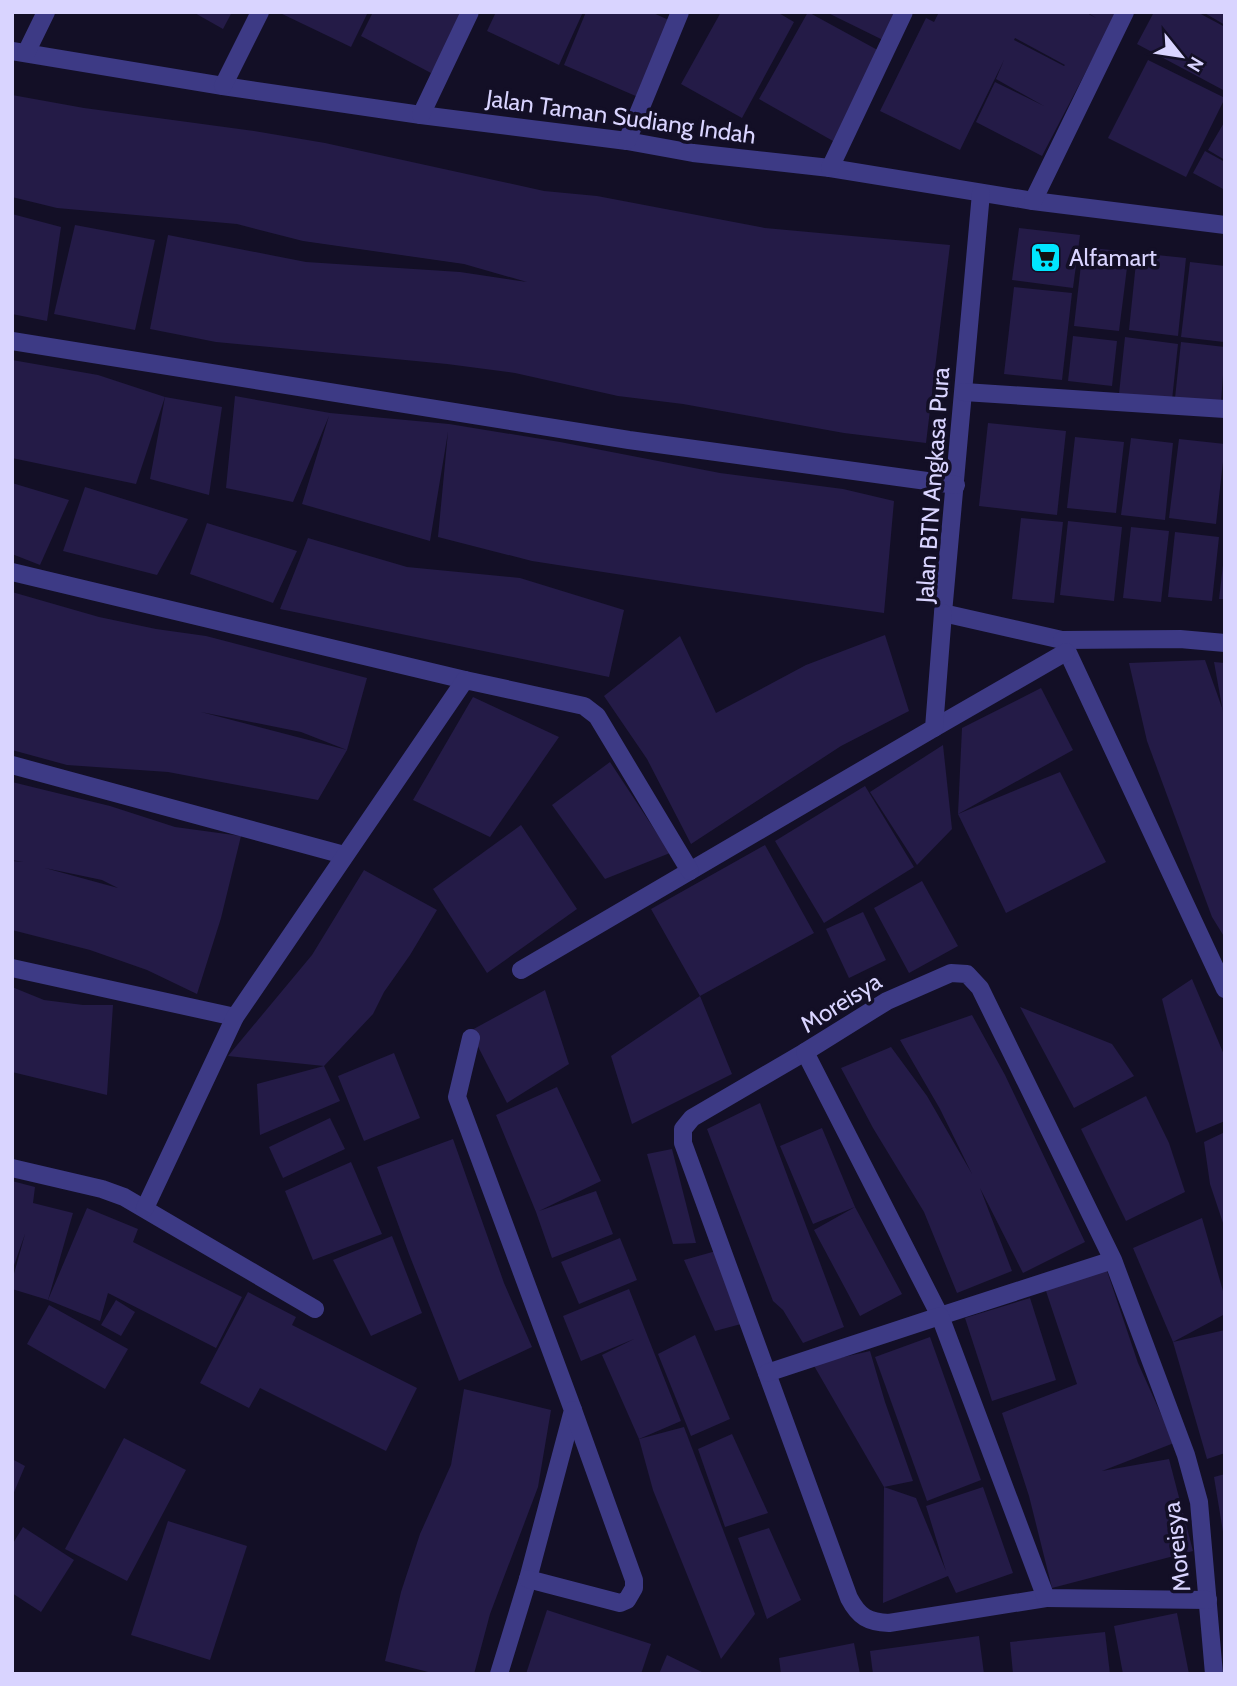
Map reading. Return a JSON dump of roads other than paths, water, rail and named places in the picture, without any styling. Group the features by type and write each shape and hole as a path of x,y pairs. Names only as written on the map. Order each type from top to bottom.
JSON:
{"street":[{"path":"19,52 46,12"},
{"path":"223,86 260,12"},
{"path":"421,115 470,12"},
{"path":"627,141 680,12"},
{"path":"830,168 904,12"},
{"path":"1033,201 1125,12"},
{"name":"Jalan Taman Sudiang Indah","path":"19,52 421,115 627,141 694,153 830,168 1033,201 1225,225"},
{"name":"Jalan BTN Angkasa Pura","path":"981,193 943,613 1064,646 1180,639 1225,643"},
{"path":"12,341 629,440 956,485"},
{"path":"964,392 1225,409"},
{"path":"12,572 584,706 597,716 690,871"},
{"path":"934,728 943,613"},
{"path":"521,970 934,728 1064,646 1225,989"},
{"path":"145,1208 235,1017 465,680"},
{"path":"12,765 344,855"},
{"path":"12,968 235,1017"},
{"name":"Moreisya","path":"1046,1598 940,1316 805,1052 887,1001 951,973 967,974 980,988 1113,1260 1192,1475 1199,1502 1214,1674"},
{"path":"471,1038 457,1097 573,1410 634,1580 634,1588 627,1600 620,1603 528,1579"},
{"path":"805,1052 692,1118 683,1129 683,1143 856,1611 872,1622 888,1623 1046,1598 1208,1600"},
{"path":"12,1168 102,1189 145,1208 315,1309"},
{"path":"767,1373 1113,1260"},
{"path":"499,1674 528,1579 573,1410"}],"place":[{"name":"Alfamart","path":"1046,258"}]}
